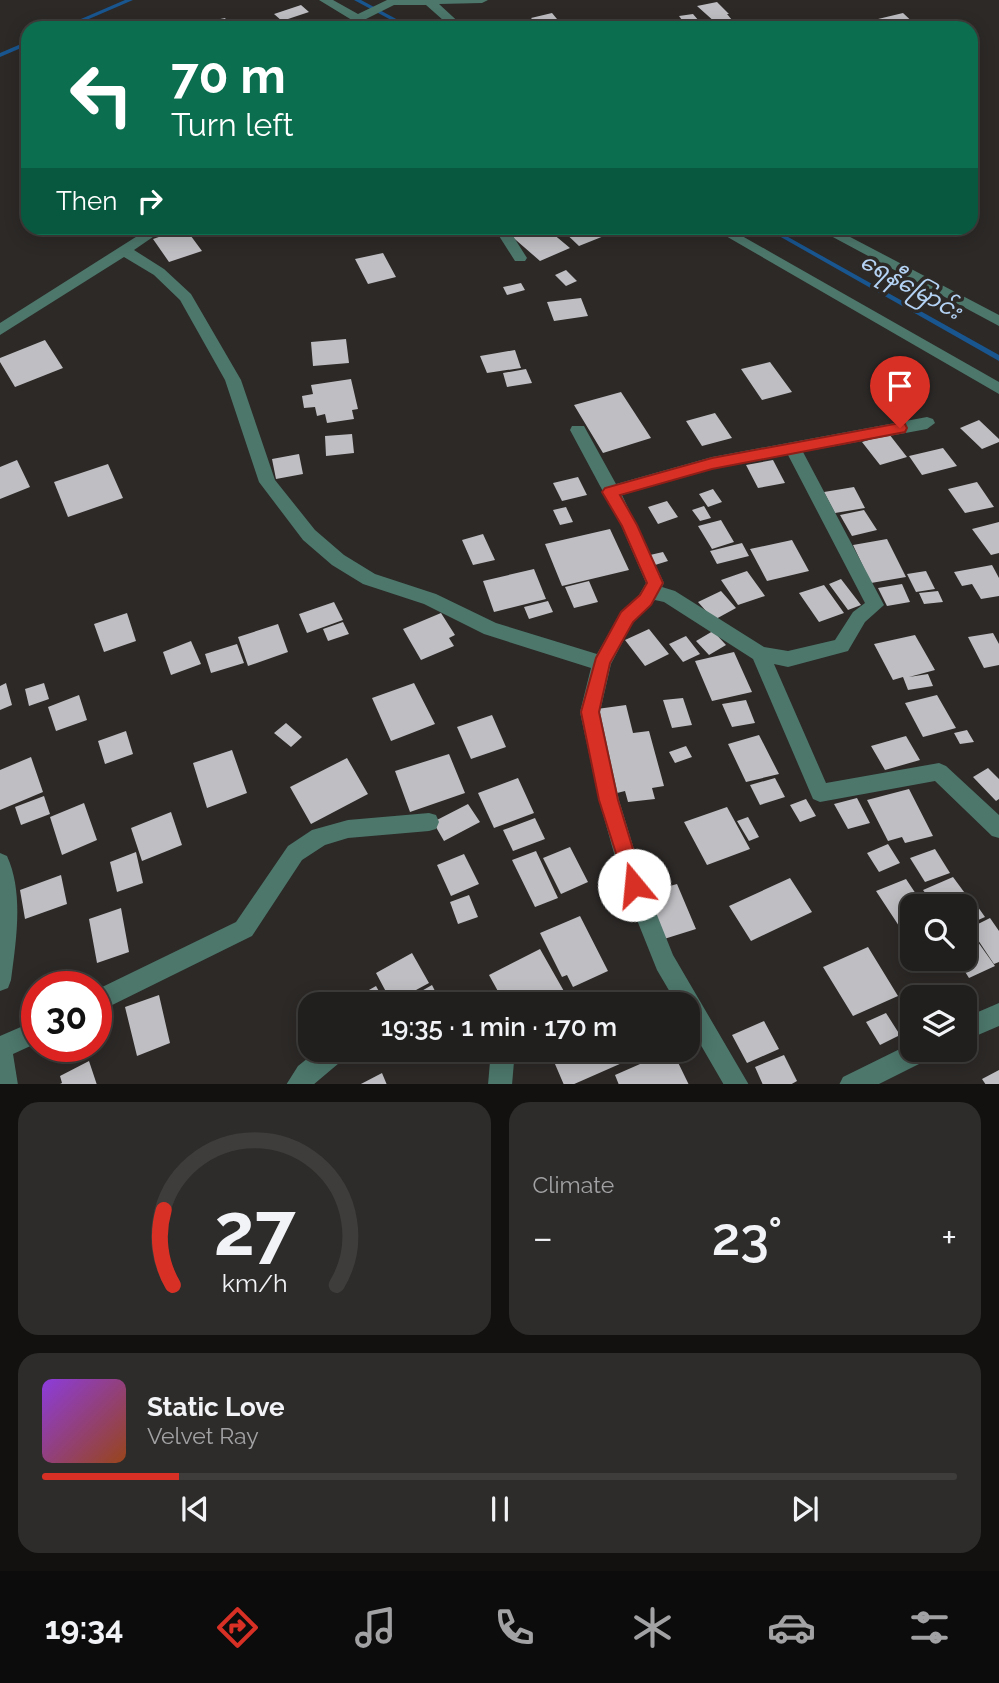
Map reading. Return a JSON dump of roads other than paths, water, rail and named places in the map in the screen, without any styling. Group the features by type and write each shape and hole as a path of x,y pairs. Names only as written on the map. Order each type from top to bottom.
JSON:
{"street":[{"path":"325,0 362,16 367,21"},
{"path":"428,0 451,21"},
{"path":"362,16 392,2 482,0"},
{"path":"0,330 148,235"},
{"path":"505,235 520,258"},
{"path":"731,235 999,389"},
{"path":"836,235 999,321"},
{"path":"123,250 159,272 186,297 233,380 267,482 309,535 338,560 369,579 430,599 491,629 602,663"},
{"path":"610,492 712,463 927,423"},
{"path":"578,429 629,525 655,583 652,592 627,617 602,663 590,712 608,800 634,885 665,962 737,1084"},
{"path":"652,592 669,596 760,654 788,659 841,646 859,617 875,605 793,449"},
{"path":"760,654 820,793 939,772 999,829"},
{"path":"112,994 244,929 295,853 318,837 348,829 429,822"},
{"path":"0,863 5,882 7,924 0,980"},
{"path":"977,1024 999,1014"},
{"path":"6,1084 0,1049 21,1039"},
{"path":"851,1084 900,1061"},
{"path":"298,1084 322,1062"},
{"path":"500,1084 502,1062"}],"waterway":[{"name":"ရေနီမြောင်း","path":"80,21 130,0"},
{"name":"ရေနီမြောင်း","path":"357,0 397,21"},
{"name":"ရေနီမြောင်း","path":"0,55 21,46"},
{"name":"ရေနီမြောင်း","path":"780,235 999,358"}]}
